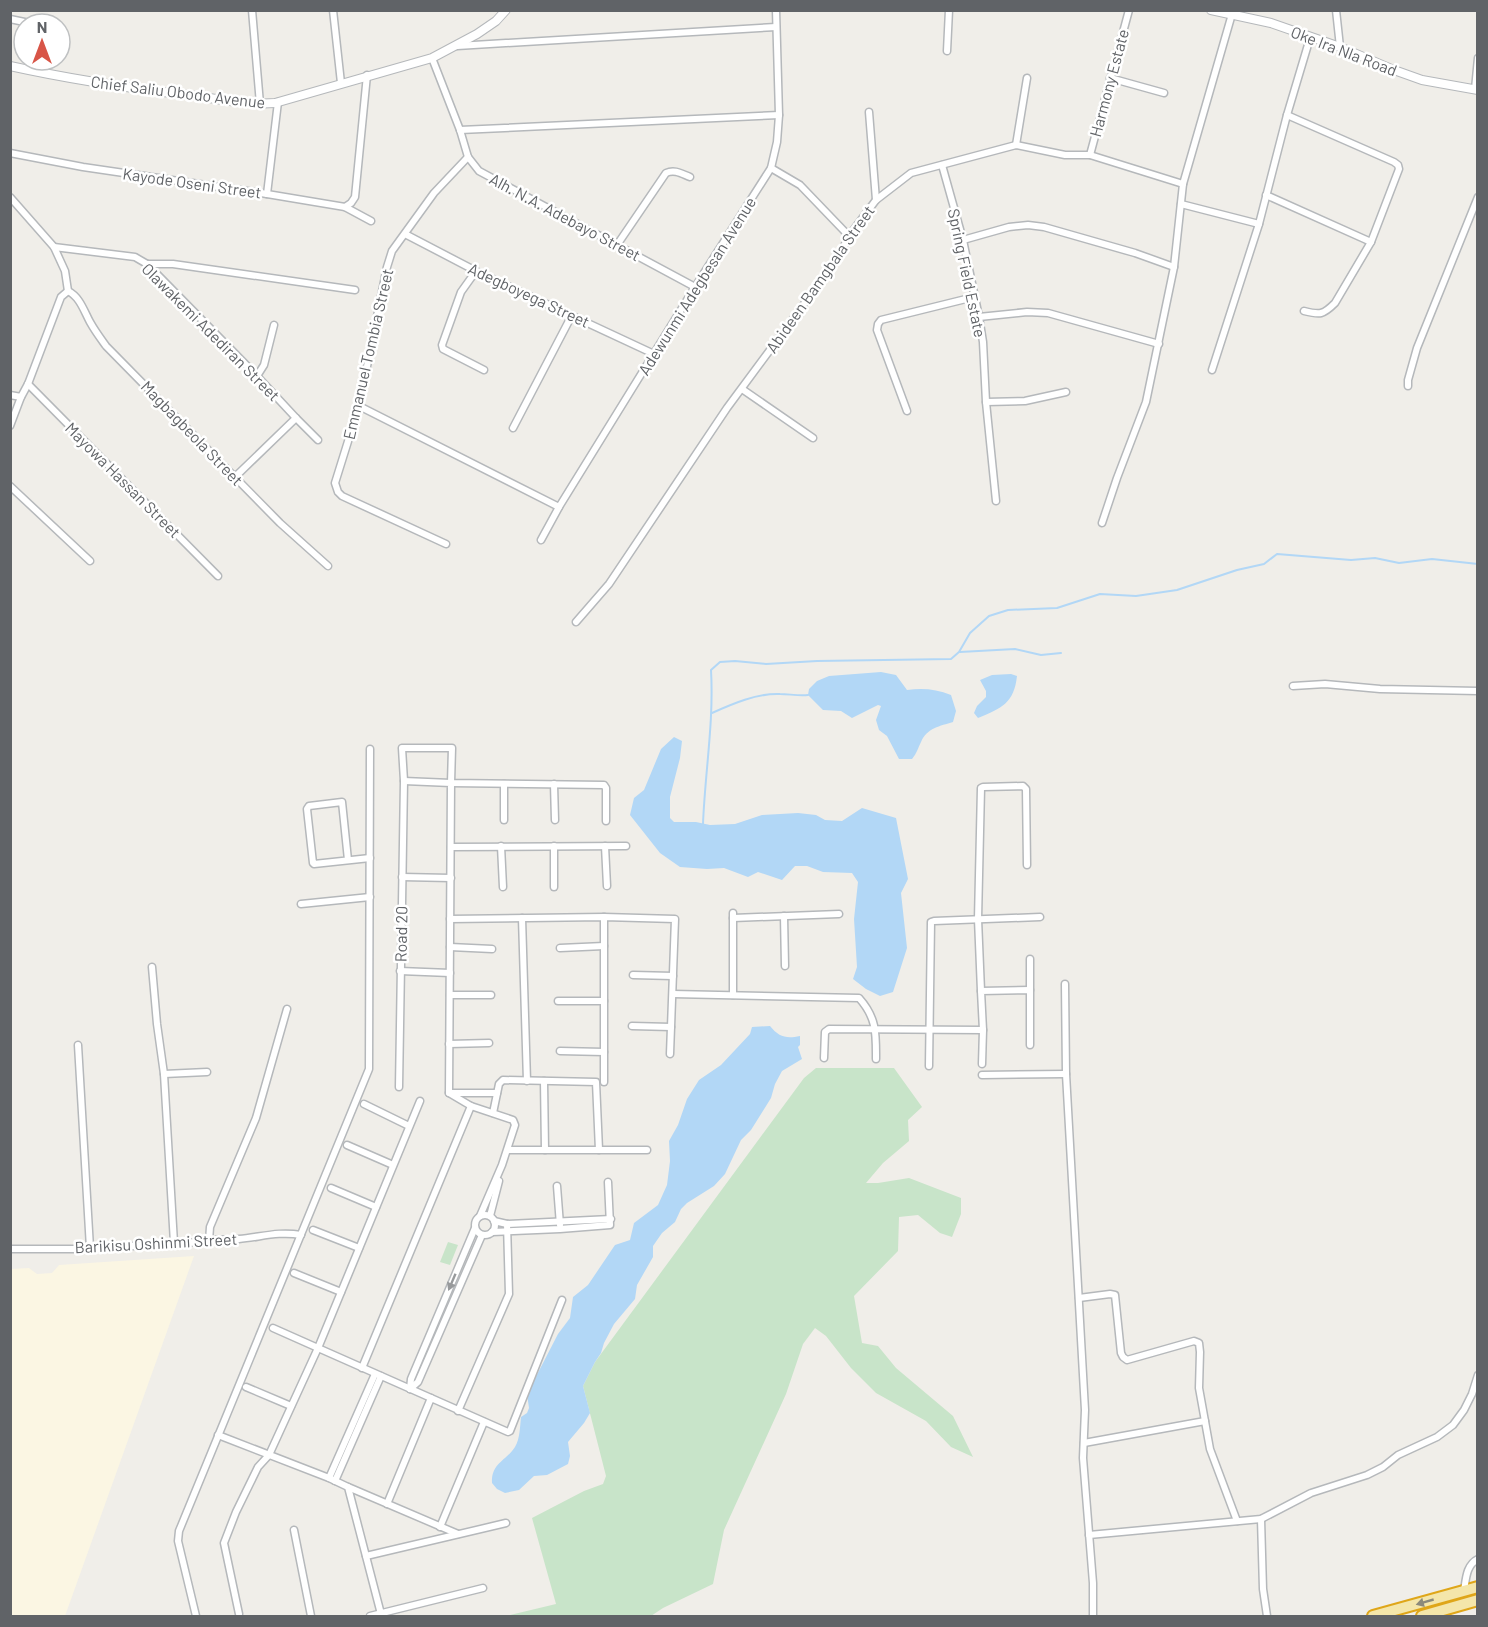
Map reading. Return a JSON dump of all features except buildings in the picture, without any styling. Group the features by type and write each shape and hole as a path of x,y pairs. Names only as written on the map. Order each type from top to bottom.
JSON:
{"highway":[{"path":"1373,1617 1478,1587"},
{"path":"1422,1617 1478,1600"}],"street":[{"path":"252,10 260,104"},
{"path":"333,10 341,83"},
{"name":"Chief Saliu Obodo Avenue","path":"10,66 125,87 260,104 278,102 432,58 477,34 496,21 506,10"},
{"name":"Adewunmi Adegbesan Avenue","path":"541,540 559,507 771,168 777,142 778,115 776,10"},
{"path":"947,51 949,10"},
{"name":"Harmony Estate","path":"1090,155 1129,10"},
{"name":"Oke Ira Nla Road","path":"1211,10 1271,23 1340,47 1422,80 1476,89"},
{"path":"1336,10 1340,47"},
{"path":"1102,523 1146,402 1174,267 1183,184 1232,14"},
{"path":"453,46 776,27"},
{"path":"1212,370 1259,224 1287,115 1310,38"},
{"path":"432,58 468,157"},
{"path":"1476,89 1478,58"},
{"path":"345,207 355,197 367,75"},
{"path":"1016,145 1027,78"},
{"path":"1110,78 1164,93"},
{"path":"267,194 278,102"},
{"path":"868,112 876,200"},
{"path":"460,130 778,115"},
{"path":"1287,115 1398,165 1399,169 1371,242 1335,303 1327,311 1318,315 1304,311"},
{"name":"Abideen Bamgbala Street","path":"576,622 609,584 742,389 838,258 849,236 876,200 911,173 1016,145 1065,155 1090,155 1183,184"},
{"name":"Kayode Oseni Street","path":"10,153 83,167 345,207 371,221"},
{"name":"Emmanuel Tombia Street","path":"446,544 342,496 335,483 359,406 392,251 434,193 468,157"},
{"name":"Alh. N.A. Adebayo Street","path":"468,157 479,171 695,288"},
{"name":"Spring Field Estate","path":"942,165 963,240 979,316 996,501"},
{"path":"771,168 800,185 849,236"},
{"path":"617,245 666,173 676,171 690,177"},
{"path":"1266,195 1371,242"},
{"path":"10,197 54,247 65,271 68,291 61,297 10,426"},
{"path":"1408,386 1417,348 1478,197"},
{"path":"1181,204 1259,224"},
{"path":"963,240 1009,227 1028,225 1078,237 1174,267"},
{"name":"Adegboyega Street","path":"405,234 476,271 654,354"},
{"name":"Olawakemi Adediran Street","path":"54,247 135,257 147,264 318,440"},
{"path":"147,264 173,264 355,290"},
{"path":"476,271 461,292 442,345 444,349 484,370"},
{"name":"Magbagbeola Street","path":"68,291 77,298 90,324 106,346 280,523 328,566"},
{"path":"907,411 877,330 878,324 881,320 974,297"},
{"path":"979,316 1028,312 1048,314 1159,344"},
{"path":"513,428 572,315"},
{"path":"257,376 264,365 274,325"},
{"name":"Mayowa Hassan Street","path":"28,384 218,576"},
{"path":"742,389 813,438"},
{"path":"986,402 1025,401 1066,392"},
{"path":"10,395 21,397"},
{"path":"359,406 559,507"},
{"path":"235,477 296,418"},
{"path":"10,486 90,561"},
{"path":"1293,686 1325,684 1380,689 1478,691"},
{"name":"Road 20","path":"399,1087 404,781 402,748 452,748 451,783"},
{"path":"196,1617 178,1536 369,1069 370,749"},
{"path":"404,781 606,786 606,821"},
{"path":"448,1093 451,783"},
{"path":"504,784 504,820"},
{"path":"555,784 555,820"},
{"path":"982,1064 978,919 980,791 983,787 1023,786 1026,789 1027,865"},
{"path":"348,860 342,802 309,806 307,809 313,864 370,858"},
{"path":"501,846 503,887"},
{"path":"554,846 554,887"},
{"path":"605,846 607,886"},
{"path":"451,847 626,846"},
{"path":"402,877 451,878"},
{"path":"301,904 370,897"},
{"path":"733,995 733,916 839,914"},
{"path":"784,916 785,966"},
{"path":"929,1066 930,924 933,921 1040,917"},
{"path":"522,918 527,1081"},
{"path":"604,918 604,1082"},
{"path":"450,919 675,919 670,1054"},
{"path":"560,948 604,946"},
{"path":"450,947 492,949"},
{"path":"1030,959 1030,1045"},
{"path":"152,967 164,1074 174,1243"},
{"path":"400,970 450,973"},
{"path":"633,975 674,976"},
{"path":"1065,984 1066,1074 1085,1410 1083,1458 1093,1583 1093,1617"},
{"path":"981,991 1030,990"},
{"path":"673,994 859,998 867,1006 876,1029 876,1059"},
{"path":"450,995 491,995"},
{"path":"558,1001 604,1001"},
{"path":"209,1240 210,1227 256,1118 287,1009"},
{"path":"632,1026 672,1027"},
{"path":"825,1058 826,1030 829,1029 982,1030"},
{"path":"450,1044 489,1043"},
{"path":"78,1045 90,1248"},
{"path":"560,1051 604,1052"},
{"path":"164,1074 207,1072"},
{"path":"982,1075 1066,1074"},
{"path":"493,1113 500,1081 596,1082 599,1150"},
{"path":"544,1081 545,1150"},
{"path":"448,1093 497,1093"},
{"path":"410,1389 411,1379 475,1228 475,1221 480,1216 508,1150 514,1122 471,1106 448,1093"},
{"path":"239,1614 224,1543 236,1512 258,1467 268,1455 318,1348 420,1101"},
{"path":"364,1104 409,1126"},
{"path":"362,1368 471,1106"},
{"path":"347,1145 393,1165"},
{"path":"508,1150 647,1150"},
{"path":"492,1232 494,1228 492,1219 502,1165"},
{"path":"475,1228 486,1235 507,1228 610,1222 608,1182"},
{"path":"557,1186 560,1225"},
{"path":"331,1188 376,1207"},
{"path":"480,1216 487,1215 507,1228"},
{"path":"458,1411 509,1294 507,1228"},
{"path":"313,1230 359,1248"},
{"name":"Barikisu Oshinmi Street","path":"10,1249 82,1249 241,1239 282,1233 301,1235"},
{"path":"410,1389 418,1382 482,1234"},
{"path":"294,1273 341,1292"},
{"path":"1079,1298 1115,1295 1122,1355 1126,1360 1194,1341 1199,1343 1199,1388 1210,1449 1237,1521"},
{"path":"273,1328 508,1432 512,1429 562,1300"},
{"path":"332,1479 378,1375"},
{"path":"1089,1535 1261,1519 1311,1493 1367,1475 1383,1467 1398,1455 1437,1437 1453,1425 1464,1410 1478,1376"},
{"path":"246,1387 291,1406"},
{"path":"387,1504 431,1398"},
{"path":"1084,1443 1205,1421"},
{"path":"440,1527 484,1422"},
{"path":"218,1435 332,1479 348,1488 458,1534"},
{"path":"348,1488 381,1614"},
{"path":"1261,1519 1263,1588 1267,1617"},
{"path":"366,1556 506,1523"},
{"path":"294,1530 311,1617"},
{"path":"1464,1591 1468,1569 1478,1559"},
{"path":"370,1617 483,1588"}],"shaded area":[{"path":"194,1256 65,1616 11,1616 11,1269 29,1268 37,1274 52,1273 59,1265"}],"green space":[{"path":"816,1068 894,1068 922,1107 908,1120 909,1141 883,1163 866,1183 909,1178 961,1198 961,1214 952,1237 940,1233 918,1215 899,1217 898,1251 854,1296 862,1343 878,1346 896,1368 953,1416 973,1457 951,1447 926,1421 876,1393 851,1368 826,1336 815,1328 803,1344 786,1394 724,1530 713,1584 651,1616 506,1616 556,1604 532,1518 584,1491 603,1484 606,1476 583,1386 595,1362 804,1078"},
{"path":"448,1242 458,1245 450,1265 440,1262"}],"water":[{"path":"881,672 896,675 907,690 940,691 951,695 956,711 953,722 934,728 927,734 912,759 899,759 887,736 879,730 876,720 881,706 878,705 852,718 841,711 823,710 808,695 809,689 817,681 829,676"},
{"path":"992,675 1017,676 1010,699 994,711 978,718 974,713 986,697 986,691 980,680"},
{"path":"674,737 682,741 670,797 670,818 674,822 696,822 710,825 735,824 762,815 798,813 816,815 825,820 842,821 862,808 896,818 908,879 901,893 907,948 893,992 880,996 853,979 857,967 854,919 858,882 852,873 823,872 807,866 795,866 782,880 758,872 748,877 724,868 680,867 660,853 630,815 634,798 644,790 661,749"},
{"path":"770,1026 783,1036 800,1036 798,1047 802,1059 782,1071 771,1098 751,1130 741,1140 725,1174 714,1186 681,1209 675,1222 662,1233 653,1246 653,1257 637,1285 635,1299 614,1324 583,1386 590,1413 568,1442 570,1456 568,1464 547,1475 534,1476 519,1490 505,1493 497,1489 492,1483 492,1476 496,1467 517,1444 521,1417 527,1413 529,1408 527,1394 558,1334 570,1318 573,1297 588,1285 615,1245 630,1240 634,1223 658,1205 667,1185 670,1161 669,1141 678,1125 687,1099 699,1080 721,1065 750,1034 752,1027"}],"waterway":[{"path":"703,824 710,728 711,670 720,662 766,664 951,659 959,652 970,633 989,616 1008,610 1057,608 1100,594 1136,596 1177,590 1237,570 1264,564 1277,554 1351,560 1375,558 1399,563 1432,559 1478,564"},
{"path":"960,652 1015,649 1041,655 1061,653"},
{"path":"712,713 762,695 808,695"}]}
